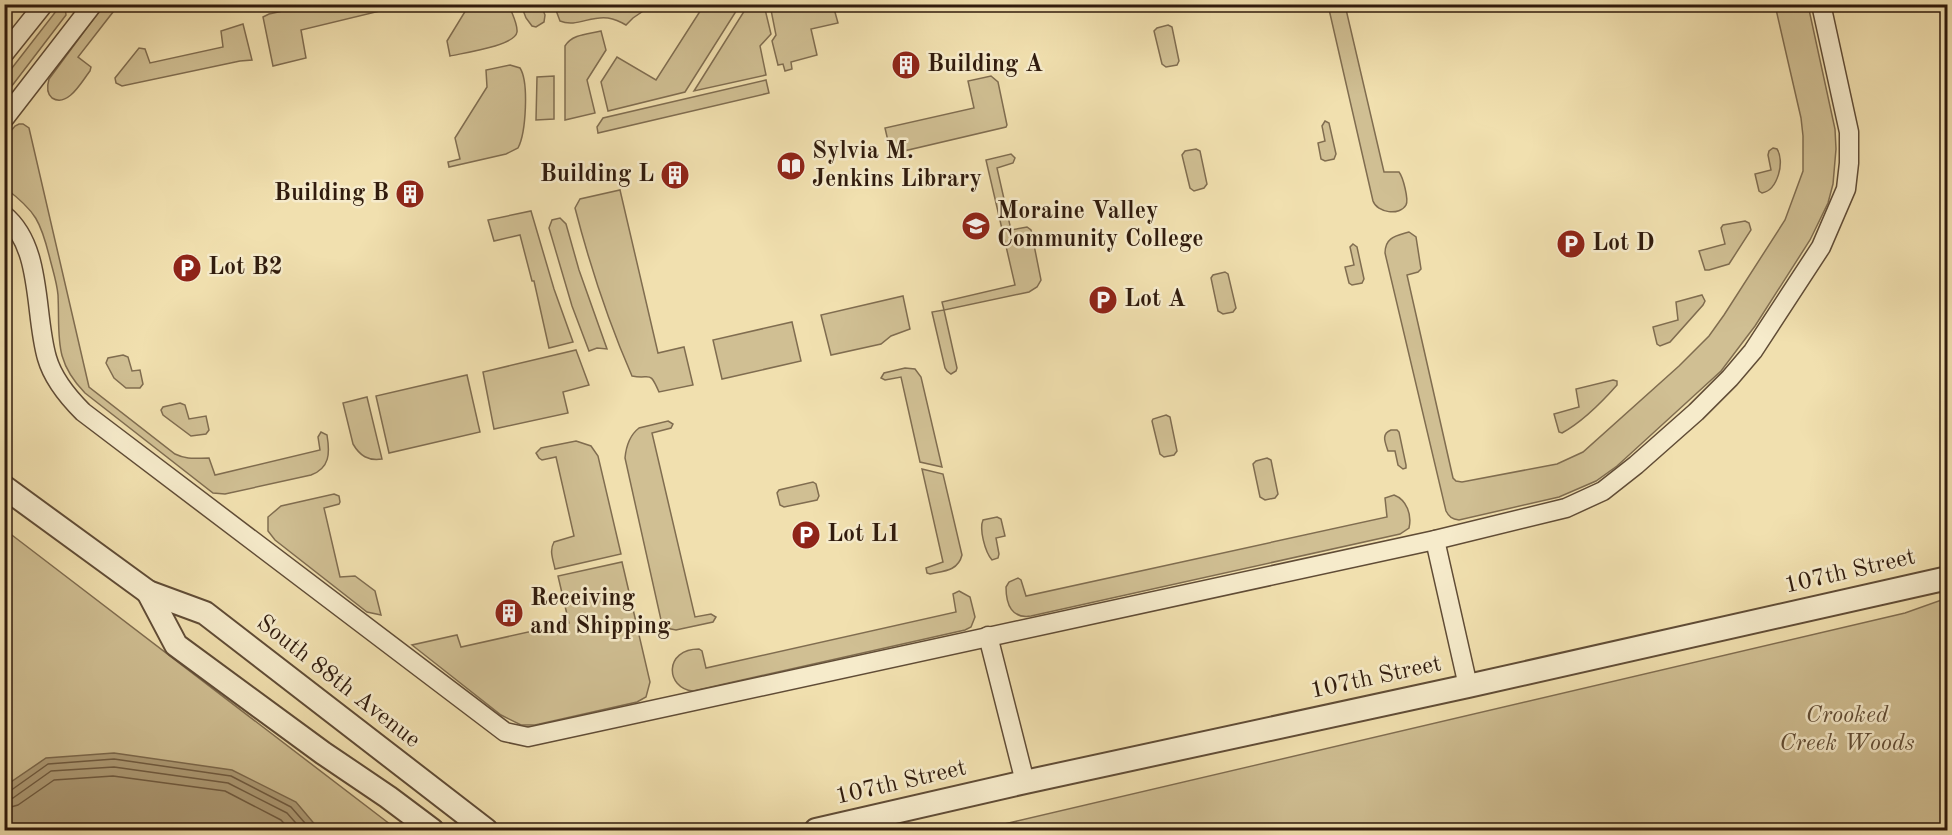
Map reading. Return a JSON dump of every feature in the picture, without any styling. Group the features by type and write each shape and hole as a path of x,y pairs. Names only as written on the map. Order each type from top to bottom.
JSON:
{"street":[{"path":"4,54 44,4"},
{"path":"66,38 78,4"},
{"path":"4,118 66,38 80,24 93,4"},
{"path":"4,215 14,225 26,246 33,273 43,345 48,361 71,400 83,412 505,732 528,737 1435,540 1566,508 1603,491 1696,412 1730,378 1753,351 1821,247 1846,189 1849,132 1821,4"},
{"name":"South 88th Avenue","path":"4,487 148,592 205,613 486,831"},
{"path":"1435,540 1468,686"},
{"name":"107th Street","path":"816,831 1025,782 1468,686 1947,578"},
{"name":"South 88th Avenue","path":"148,592 176,645 432,831"},
{"path":"988,636 1025,782"},
{"path":"388,797 397,815 411,831"}],"green space":[{"path":"554,4 652,5 626,25 613,19 602,18 566,23 560,21"},
{"path":"310,5 379,5 380,11 301,30 306,58 273,66 263,17"},
{"path":"469,5 509,5 517,29 514,37 498,45 450,56 447,41"},
{"path":"521,5 541,5 545,15 544,22 536,27 532,26"},
{"path":"704,5 740,5 685,92 608,111 601,82 617,57 656,80"},
{"path":"748,5 764,5 771,34 760,46 766,75 694,91"},
{"path":"770,5 833,5 838,23 811,29 817,55 791,62 792,69 785,71 783,64 778,65 772,41 776,35"},
{"path":"1328,5 1345,5 1384,172 1399,172 1405,188 1406,205 1399,211 1389,212 1379,208 1373,201"},
{"path":"1775,5 1808,5 1835,129 1833,184 1828,203 1810,240 1755,326 1721,371 1617,466 1596,481 1559,497 1459,520 1454,519 1446,511 1385,253 1389,240 1409,232 1416,237 1421,269 1407,275 1453,478 1462,482 1557,464 1583,452 1709,336 1785,220 1803,171 1803,136 1801,118"},
{"path":"60,6 65,7 66,15 5,95 5,77"},
{"path":"111,6 113,12 78,57 91,67 90,71 79,87 69,96 58,100 52,98 48,89 49,79 100,10"},
{"path":"243,24 252,60 122,86 116,83 115,78 139,48 145,49 150,63 223,47 221,31"},
{"path":"1168,25 1172,27 1179,61 1177,65 1166,67 1162,64 1154,31"},
{"path":"601,31 606,50 587,80 595,113 565,120 565,46 576,37"},
{"path":"510,65 520,68 525,84 525,120 518,148 506,154 449,167 448,162 460,159 455,138 487,87 486,70"},
{"path":"554,76 554,119 536,120 537,77"},
{"path":"991,76 998,82 1006,127 891,154 885,128 974,108 968,81"},
{"path":"766,80 769,93 598,133 597,127 603,118"},
{"path":"1325,121 1329,123 1336,154 1334,159 1325,161 1321,159 1318,143 1325,141 1322,126"},
{"path":"19,124 29,128 89,387 175,454 188,458 209,458 215,475 320,450 318,437 321,432 327,435 328,448 327,459 322,468 311,475 225,494 213,493 85,393 75,381 63,359 59,336 57,286 40,226 24,204 5,188 5,138"},
{"path":"1773,148 1777,149 1779,154 1780,167 1772,187 1762,193 1759,191 1755,174 1771,170 1768,155"},
{"path":"1196,149 1200,151 1207,184 1204,188 1194,191 1190,188 1182,155 1185,151"},
{"path":"1011,154 1015,158 1013,163 997,168 1011,230 1027,227 1031,230 1041,280 1037,287 1029,292 944,310 942,302 1015,285 986,160"},
{"path":"620,190 658,353 684,347 693,385 659,392 651,378 632,376 607,314 575,208 580,199"},
{"path":"531,211 554,289 573,342 549,348 534,281 532,281 520,235 494,241 488,220"},
{"path":"560,218 566,224 579,270 607,349 597,348 589,351 572,306 549,228 552,220"},
{"path":"1745,221 1749,223 1751,230 1729,264 1705,270 1699,251 1725,244 1721,228 1723,225"},
{"path":"1353,244 1357,247 1364,279 1362,283 1352,285 1349,283 1345,267 1354,265 1350,247"},
{"path":"1225,272 1228,274 1236,308 1233,312 1223,314 1218,311 1211,278 1213,275"},
{"path":"1702,295 1705,301 1703,305 1670,342 1660,346 1657,344 1653,327 1678,320 1676,302"},
{"path":"903,296 910,329 891,336 881,344 831,355 821,315"},
{"path":"944,310 957,368 951,374 945,368 932,312"},
{"path":"792,322 801,361 722,379 713,340"},
{"path":"576,350 589,385 563,392 568,413 494,429 483,372"},
{"path":"123,355 128,357 132,371 140,370 143,384 140,388 126,388 114,378 106,363 108,358"},
{"path":"905,368 915,369 921,377 942,467 920,462 901,377 885,380 881,378 884,373"},
{"path":"467,375 480,432 389,453 376,396"},
{"path":"1617,381 1617,385 1598,405 1562,433 1559,432 1554,414 1579,407 1576,389"},
{"path":"367,397 382,459 362,455 353,444 343,403"},
{"path":"180,403 185,405 189,419 206,416 209,430 206,434 191,436 163,415 161,410 163,407"},
{"path":"1166,415 1170,417 1177,451 1174,455 1164,457 1160,454 1152,421"},
{"path":"668,421 673,424 671,428 652,433 695,617 711,614 716,617 713,622 676,630 666,628 661,620 625,458 629,442 639,428"},
{"path":"1391,430 1399,432 1406,468 1403,469 1398,465 1395,451 1388,451 1385,436"},
{"path":"576,441 591,446 598,456 621,554 555,569 552,552 554,542 574,536 556,457 542,460 536,453 541,448"},
{"path":"1267,458 1271,460 1278,494 1275,498 1265,500 1260,497 1253,464"},
{"path":"922,469 943,474 962,555 954,567 930,574 927,573 926,568 943,562"},
{"path":"813,482 816,484 819,496 817,500 784,507 780,505 777,493 779,490"},
{"path":"334,494 339,496 339,504 324,508 340,577 355,576 375,591 381,615 367,612 275,540 268,531 268,517 281,506"},
{"path":"1394,495 1402,500 1409,513 1409,528 1400,534 1031,616 1015,613 1007,600 1006,587 1009,582 1018,578 1021,580 1026,596 1387,517 1385,498"},
{"path":"997,517 1001,519 1005,536 996,538 999,554 998,558 992,560 983,540 982,524 983,520"},
{"path":"4,529 395,828 397,830 5,830"},
{"path":"622,562 650,682 646,697 637,702 535,725 521,725 501,715 412,645 457,635 461,647 569,623 558,576"},
{"path":"959,591 970,597 975,617 971,627 965,630 693,691 677,683 673,676 674,661 679,655 688,651 699,649 702,651 706,668 956,612 953,594"},
{"name":"Crooked Creek Woods","path":"1947,598 1947,830 979,830 1905,613"}],"water":[{"path":"114,753 232,770 296,802 317,827 317,830 5,830 5,789 8,784 46,758"}],"place":[{"name":"Building A","path":"906,65"},
{"name":"Sylvia M. Jenkins Library","path":"791,166"},
{"name":"Building L","path":"675,175"},
{"name":"Building B","path":"410,194"},
{"name":"Moraine Valley Community College","path":"976,226"},
{"name":"Lot D","path":"1571,244"},
{"name":"Lot B2","path":"187,268"},
{"name":"Lot A","path":"1103,300"},
{"name":"Lot L1","path":"806,535"},
{"name":"Receiving and Shipping","path":"509,613"}]}
